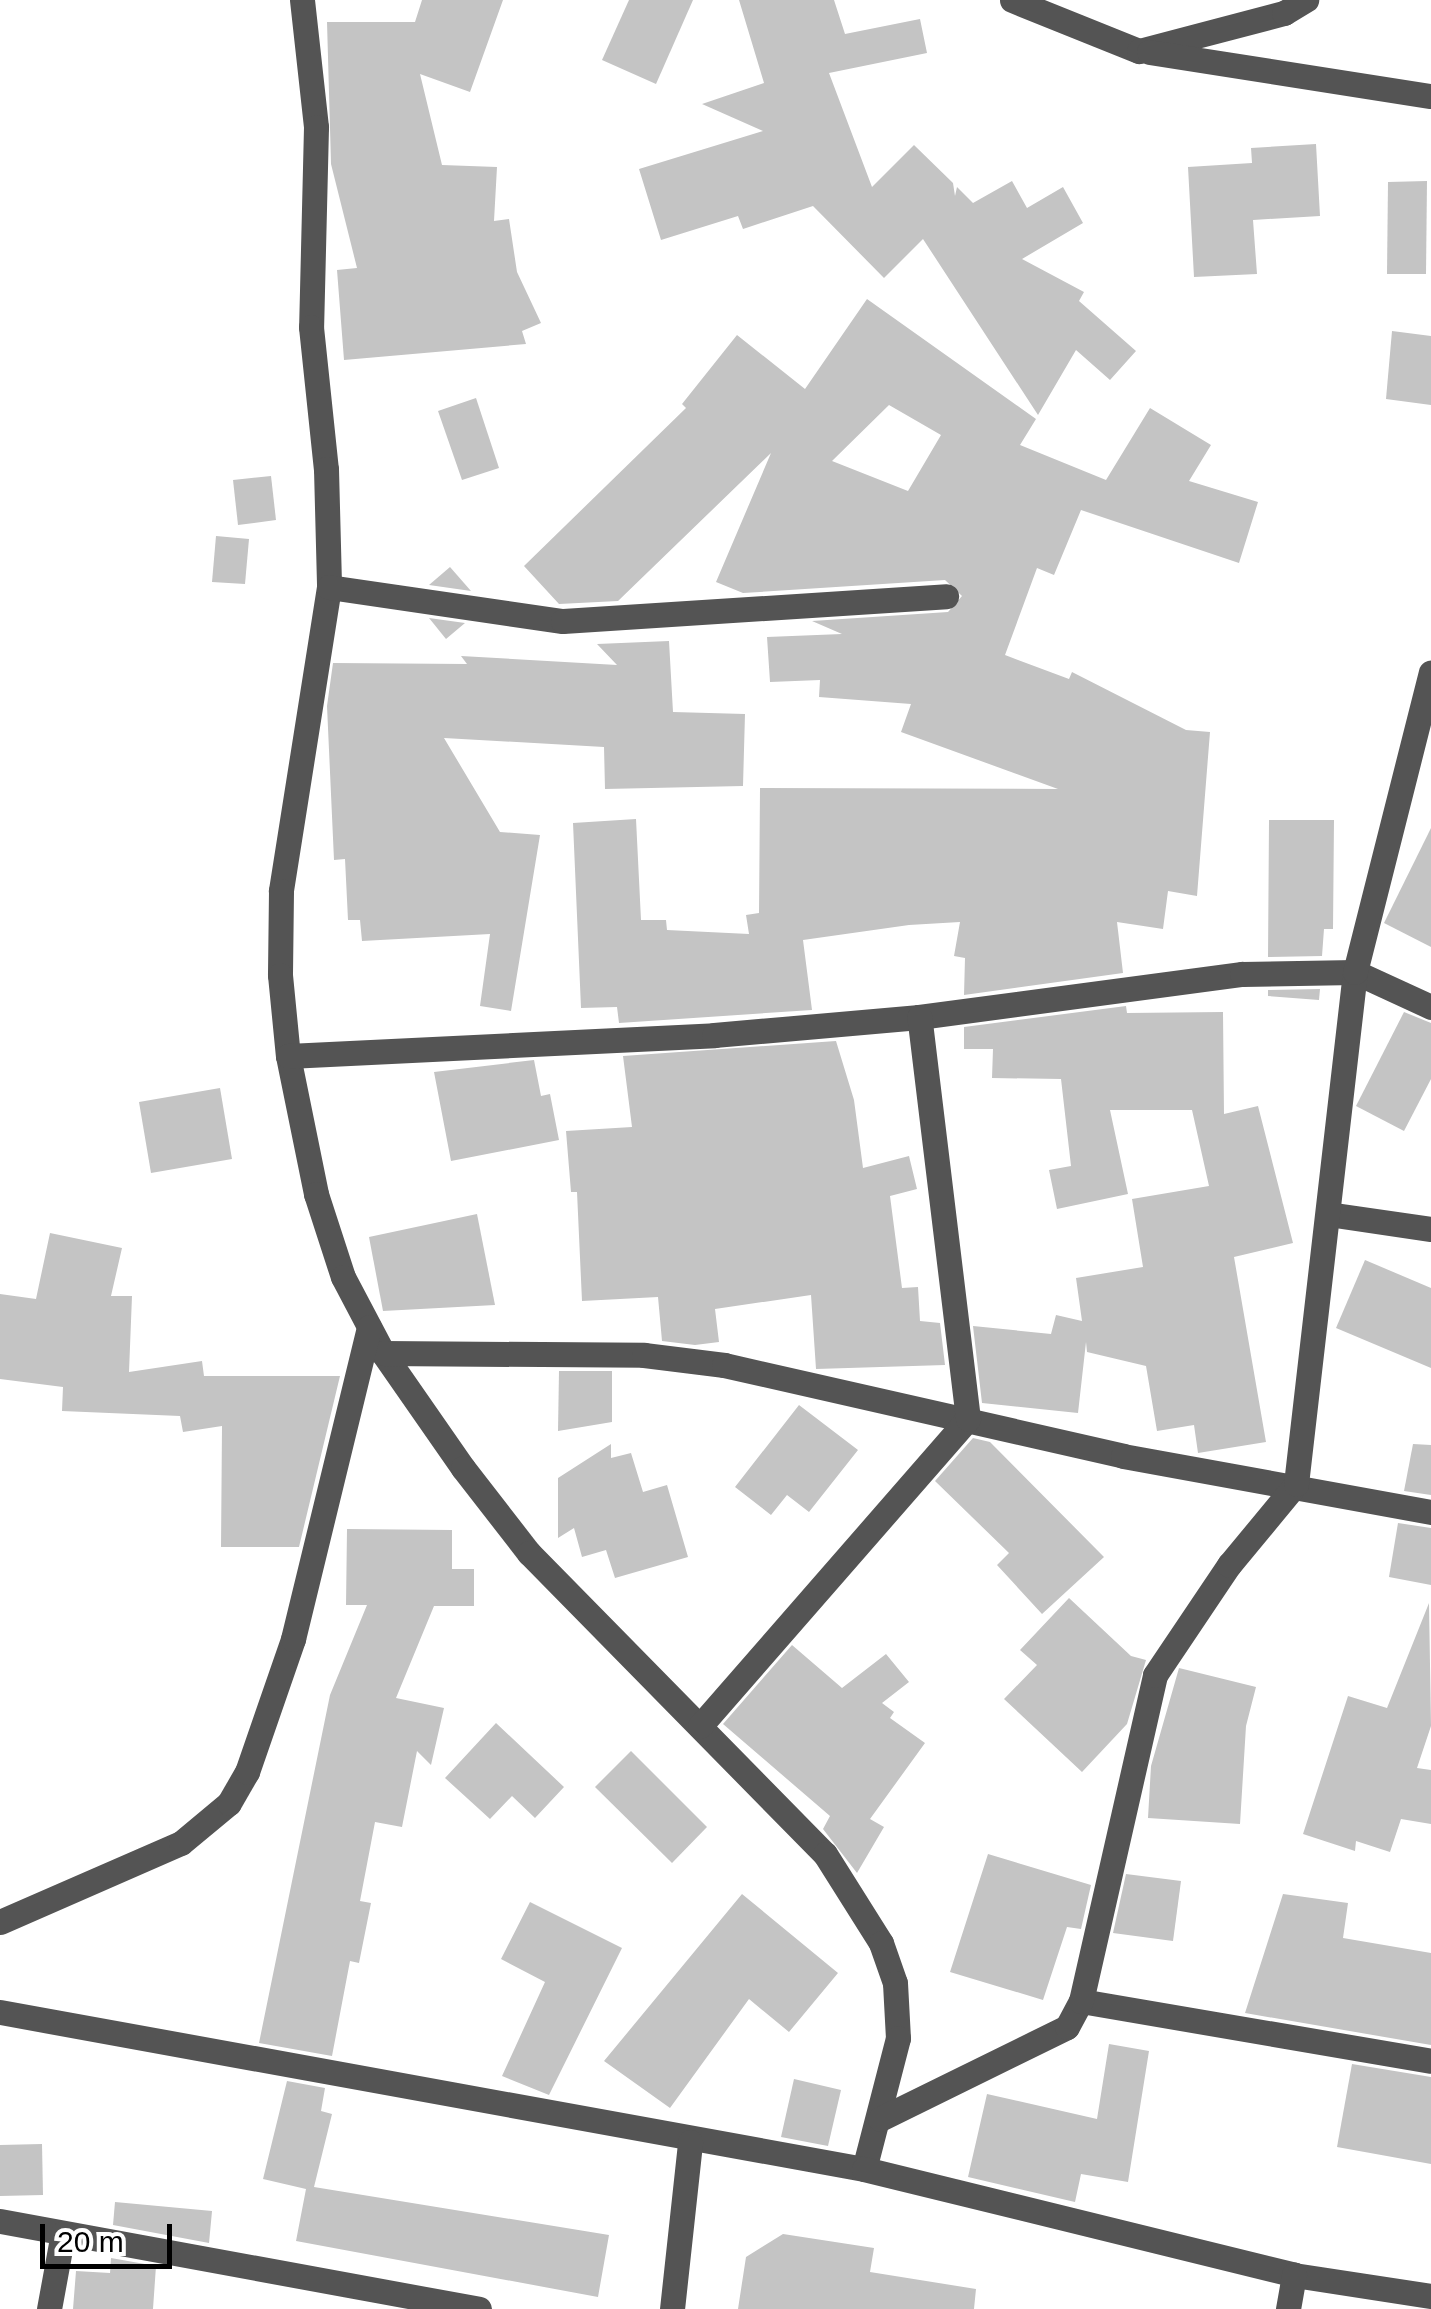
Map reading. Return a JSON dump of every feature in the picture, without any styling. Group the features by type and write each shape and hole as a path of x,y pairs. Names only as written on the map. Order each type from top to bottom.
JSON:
{"street":[{"path":"1012,0 1139,51 1431,96"},
{"path":"1139,51 1284,13 1306,0"},
{"path":"308,4 316,127 311,326 326,469 329,587 281,892 288,1056 316,1194 382,1353 529,1553 825,1854 881,1942 895,1983 898,2038 864,2169"},
{"path":"329,587 563,620 946,596"},
{"path":"880,2119 1067,2027 1081,2002 1156,1675 1230,1565 1296,1484 1355,972 1431,672"},
{"path":"288,1056 714,1035 919,1017 1242,974 1355,972 1431,1006"},
{"path":"700,1726 968,1419 919,1017"},
{"path":"1328,1214 1431,1229"},
{"path":"0,1922 181,1843 229,1803 246,1772 293,1639 368,1327"},
{"path":"382,1353 644,1355 724,1364 1123,1456 1296,1484 1431,1512"},
{"path":"1081,2002 1431,2062"},
{"path":"0,2012 690,2142 864,2169 1294,2274 1431,2296"},
{"path":"672,2309 690,2142"},
{"path":"0,2221 479,2309"},
{"path":"49,2309 63,2233"},
{"path":"1288,2309 1294,2274"}],"building":[{"path":"422,0 503,0 470,92 420,74 442,165 497,167 494,221 509,219 517,272 541,323 522,331 526,344 344,360 337,270 357,268 331,164 327,22 415,22"},
{"path":"629,0 693,0 656,84 602,60"},
{"path":"739,0 834,0 845,34 920,19 927,53 829,73 872,187 914,145 953,183 955,196 957,187 973,203 1012,181 1027,208 1063,187 1083,223 1022,259 1084,292 1079,301 1136,351 1110,380 1076,350 1038,415 923,239 884,278 813,206 743,229 738,216 661,240 639,169 763,131 702,104 764,83"},
{"path":"1316,144 1320,216 1253,220 1257,274 1194,277 1188,167 1252,163 1251,148"},
{"path":"1427,181 1426,274 1387,274 1388,182"},
{"path":"867,299 1036,419 1020,445 1106,480 1150,408 1211,445 1189,481 1258,502 1239,563 1081,510 1054,575 1037,568 1005,655 1069,679 1072,672 1186,730 1210,732 1197,896 1168,891 1163,929 1117,922 1123,973 964,995 965,958 954,956 960,922 909,925 803,940 812,1010 619,1023 617,1007 581,1008 573,823 636,819 641,920 666,920 667,930 749,934 746,915 759,913 760,788 1058,789 901,732 911,704 819,697 820,680 770,682 767,637 842,634 812,621 948,612 962,596 945,580 743,593 716,582 771,453 618,601 559,604 524,566 686,408 682,404 737,335 805,389","holes":["889,405 941,435 908,491 832,461"]},
{"path":"1392,331 1431,336 1431,405 1386,399"},
{"path":"476,398 499,468 462,480 438,411"},
{"path":"271,476 276,520 238,525 233,480"},
{"path":"216,536 249,539 245,584 212,582"},
{"path":"450,567 471,591 429,585"},
{"path":"429,618 465,623 446,639"},
{"path":"669,641 673,712 745,714 743,786 605,789 604,747 444,738 500,832 540,835 511,1011 480,1006 490,934 362,941 360,920 348,920 345,859 334,860 327,706 333,663 467,664 461,656 617,665 597,644"},
{"path":"1269,820 1334,820 1333,929 1324,929 1322,956 1268,957"},
{"path":"1431,828 1431,947 1384,923"},
{"path":"1320,989 1319,1000 1268,996 1268,990"},
{"path":"1126,1006 1127,1013 1223,1012 1224,1114 1258,1106 1293,1243 1234,1257 1266,1442 1198,1453 1194,1425 1157,1431 1146,1366 1087,1352 1086,1342 1078,1413 982,1403 973,1326 1051,1334 1056,1315 1082,1321 1076,1278 1143,1267 1132,1199 1209,1186 1192,1110 1110,1110 1128,1194 1057,1209 1049,1170 1071,1166 1061,1079 992,1078 993,1049 964,1049 964,1027"},
{"path":"1404,1012 1431,1023 1431,1079 1404,1131 1356,1106"},
{"path":"836,1041 854,1100 863,1168 909,1156 917,1189 890,1196 902,1288 918,1287 920,1321 940,1323 945,1365 816,1369 811,1295 715,1309 719,1342 695,1345 662,1341 658,1297 582,1301 577,1192 571,1192 566,1131 632,1127 623,1056"},
{"path":"534,1060 541,1096 550,1094 559,1140 451,1161 434,1072"},
{"path":"220,1088 232,1159 151,1173 139,1102"},
{"path":"477,1214 495,1305 383,1311 369,1237"},
{"path":"50,1233 122,1248 111,1296 132,1296 129,1372 202,1361 204,1376 340,1376 299,1547 221,1547 222,1426 183,1432 180,1416 62,1411 63,1387 0,1379 0,1294 36,1299"},
{"path":"1365,1260 1431,1288 1431,1368 1336,1328"},
{"path":"559,1371 612,1371 612,1422 558,1431"},
{"path":"799,1405 858,1450 809,1512 787,1495 771,1515 735,1487"},
{"path":"973,1438 990,1442 1104,1557 1042,1614 997,1565 1009,1553 935,1481"},
{"path":"611,1444 611,1458 631,1453 643,1492 667,1485 688,1557 615,1578 606,1550 582,1557 574,1528 558,1538 558,1478"},
{"path":"1413,1444 1431,1445 1431,1495 1404,1491"},
{"path":"1398,1523 1431,1528 1431,1585 1389,1577"},
{"path":"347,1529 452,1530 452,1569 474,1569 474,1606 434,1606 396,1698 444,1708 431,1765 417,1751 402,1827 375,1822 360,1901 371,1903 359,1963 350,1961 332,2056 259,2043 330,1695 367,1605 346,1605"},
{"path":"1069,1598 1131,1656 1146,1660 1127,1724 1082,1772 1004,1699 1037,1665 1020,1650"},
{"path":"1429,1603 1431,1726 1417,1768 1431,1770 1431,1824 1401,1819 1390,1852 1356,1841 1355,1851 1303,1834 1348,1696 1387,1708"},
{"path":"792,1645 842,1688 886,1654 909,1682 882,1703 894,1712 890,1718 925,1743 870,1819 884,1827 857,1873 823,1829 830,1816 723,1724"},
{"path":"1179,1668 1256,1687 1246,1726 1240,1824 1148,1818 1151,1766"},
{"path":"496,1723 564,1787 535,1818 512,1796 490,1819 445,1778"},
{"path":"631,1751 707,1827 672,1863 595,1787"},
{"path":"988,1854 1091,1885 1081,1929 1067,1927 1043,2000 950,1972"},
{"path":"1126,1874 1181,1881 1173,1941 1113,1933"},
{"path":"742,1894 838,1973 789,2032 749,1999 670,2108 604,2061"},
{"path":"1283,1894 1348,1903 1343,1938 1431,1953 1431,2045 1245,2013"},
{"path":"530,1902 622,1948 549,2095 502,2076 545,1982 501,1959"},
{"path":"1109,2044 1149,2051 1128,2182 1081,2174 1075,2202 968,2177 987,2094 1097,2119"},
{"path":"1352,2064 1431,2077 1431,2164 1337,2147"},
{"path":"794,2079 841,2090 828,2146 781,2137"},
{"path":"287,2081 325,2088 321,2111 332,2114 314,2187 609,2235 598,2297 296,2241 306,2189 263,2179"},
{"path":"42,2144 43,2195 0,2196 0,2145"},
{"path":"115,2202 212,2211 209,2243 113,2225"},
{"path":"783,2234 874,2248 870,2272 976,2289 974,2309 738,2309 746,2257"},
{"path":"111,2258 156,2266 153,2309 73,2309 76,2271 110,2273"}]}
